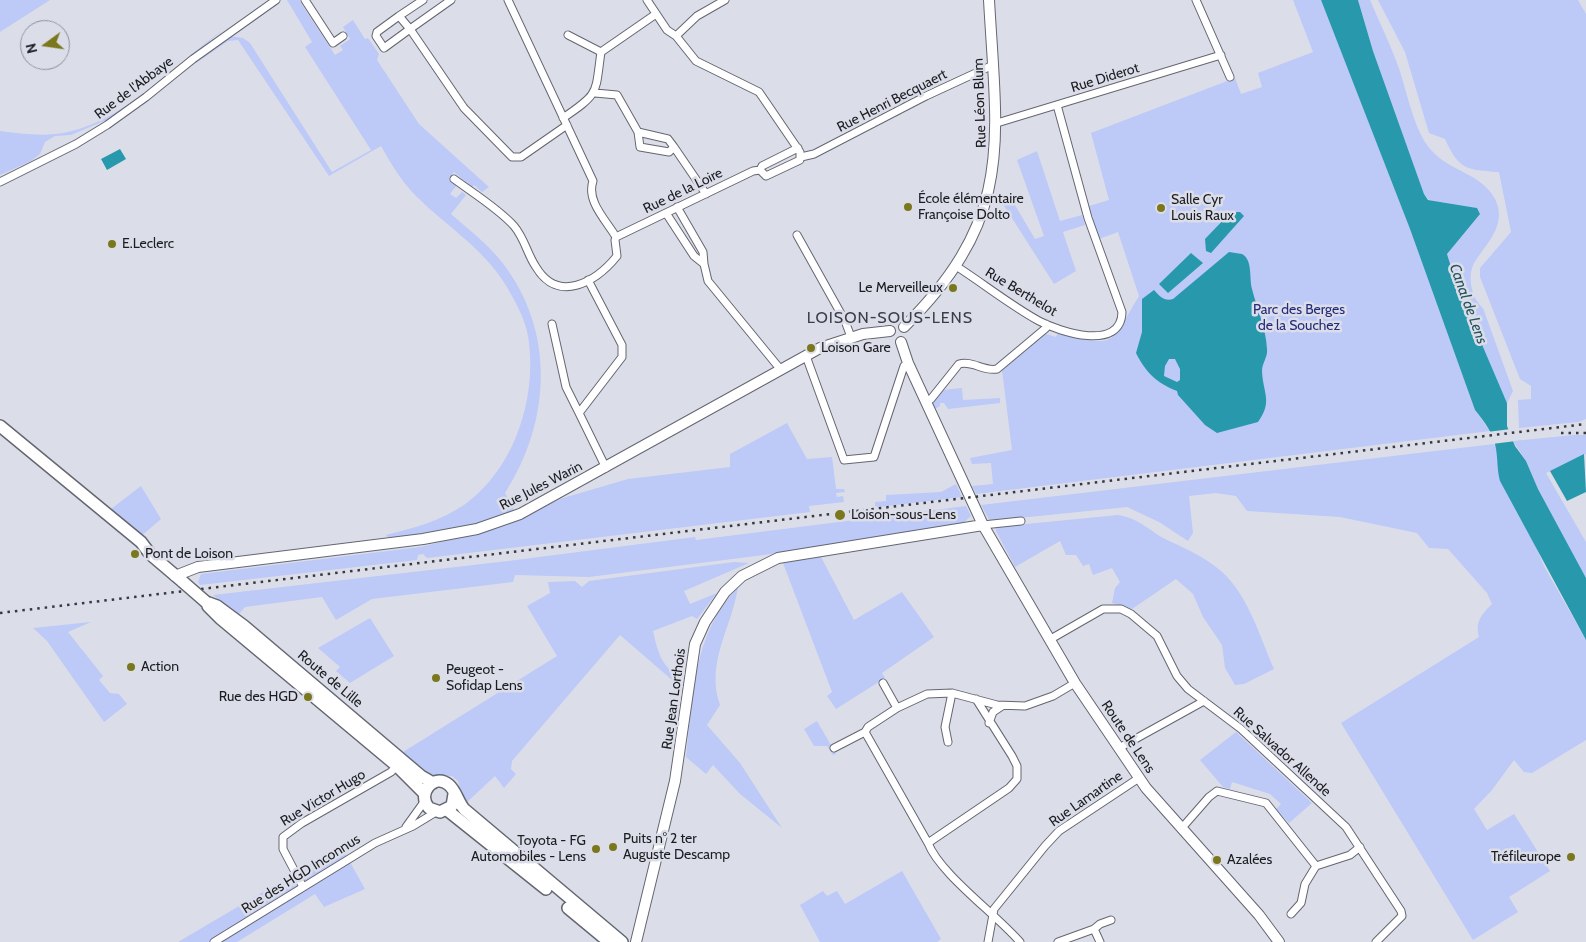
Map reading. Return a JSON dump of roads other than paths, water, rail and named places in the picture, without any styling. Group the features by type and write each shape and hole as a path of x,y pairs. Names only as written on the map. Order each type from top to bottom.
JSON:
{"main road":[{"name":"Route de Lille","path":"0,426 142,542 150,554 206,602 221,619 397,766 424,797"},
{"name":"Route de Lille","path":"0,434 137,548 150,554"},
{"name":"Route de Lille","path":"206,602 217,606 244,626 414,770 433,782"},
{"path":"608,942 474,830 441,811 429,808 424,797 433,782 446,783 464,809 486,829 622,942"},
{"path":"441,811 453,802 454,794"}],"street":[{"name":"Rue de l'Abbaye","path":"0,182 76,144 107,125 146,97 193,59 276,0"},
{"path":"305,0 333,43 343,36"},
{"path":"423,0 377,32 376,36 384,48 447,1"},
{"path":"454,178 514,225 523,238 536,268 549,282 564,288 575,287 588,280 617,256 616,237 591,197 590,189 593,181 508,0"},
{"path":"647,0 667,30 676,36 696,61 759,92 798,148 801,156"},
{"path":"676,36 697,16 725,0"},
{"name":"Rue Léon Blum","path":"904,327 956,266 972,239 986,200 995,156 997,123 989,0"},
{"path":"1196,0 1230,77"},
{"path":"563,118 591,99 595,93 601,52 656,14"},
{"path":"399,16 464,108 512,157 521,157 567,125"},
{"path":"568,35 601,52"},
{"name":"Rue Diderot","path":"997,123 1221,55"},
{"name":"Rue Henri Becquaert","path":"801,156 814,154 926,96 993,65"},
{"path":"595,93 617,95 638,132 640,147 669,152 674,147"},
{"name":"Rue Berthelot","path":"956,266 1046,324 1098,338 1112,332 1119,324 1122,312 1088,218 1057,105"},
{"path":"638,132 668,139 706,194"},
{"name":"Rue de la Loire","path":"616,237 753,171 760,170 762,166 798,148"},
{"name":"Rue de la Loire","path":"760,170 766,176 800,160 801,156"},
{"path":"677,208 704,252 704,264 708,281 781,370"},
{"path":"666,213 694,256 704,264"},
{"path":"796,235 846,321 852,337"},
{"path":"579,413 622,357 622,345 588,280"},
{"path":"552,324 566,387 606,468"},
{"path":"926,402 931,399 959,364 964,363 990,370 998,369 1046,328 1046,324"},
{"path":"898,325 904,327 906,335 901,342 893,341 889,334 898,325"},
{"name":"Rue Jules Warin","path":"179,579 198,567 423,540 477,529 520,514 826,346 852,337 890,331"},
{"path":"901,342 908,363 983,525"},
{"path":"806,356 844,460 874,457 904,366 908,363"},
{"name":"Rue Jean Lorthois","path":"636,942 675,781 695,644 705,622 725,592 742,576 778,558 983,525 1021,521"},
{"name":"Route de Lens","path":"983,525 1074,683 1139,778 1181,829 1259,916 1279,942"},
{"name":"Rue Salvador Allende","path":"1049,640 1096,611 1110,608 1126,610 1157,636 1182,682 1242,729 1339,820 1360,847 1402,916 1376,942"},
{"path":"883,682 896,708"},
{"path":"834,748 865,732 868,727 896,708 927,694 952,693 1002,706 1025,706 1038,703 1074,683"},
{"path":"948,742 945,727 952,693"},
{"path":"928,843 1009,788 1017,779 1017,766 1012,756 976,700"},
{"path":"1119,748 1204,701"},
{"path":"990,723 991,715 1002,706"},
{"path":"865,732 936,858 1020,942"},
{"name":"Rue Victor Hugo","path":"303,887 283,849 283,837 302,823 391,772 397,766"},
{"name":"Rue Lamartine","path":"993,914 994,909 1059,831 1139,778"},
{"path":"1181,829 1209,797 1217,791 1257,800 1272,809 1316,866"},
{"name":"Rue des HGD Inconnus","path":"402,831 417,816 424,797"},
{"name":"Rue des HGD Inconnus","path":"214,942 375,843 441,811"},
{"path":"1291,914 1302,904 1305,884 1316,866 1350,856 1360,847"},
{"path":"988,942 993,914"},
{"path":"1058,942 1094,929 1100,924 1112,920"},
{"path":"1094,929 1100,942"}],"railway":[{"path":"0,613 1586,424"},
{"path":"1561,433 1586,433"}],"place":[{"name":"École élémentaire Françoise Dolto","path":"908,207"},
{"name":"Salle Cyr Louis Raux","path":"1161,208"},
{"name":"E.Leclerc","path":"112,244"},
{"name":"Le Merveilleux","path":"953,288"},
{"name":"Loison Gare","path":"811,348"},
{"name":"Loison-sous-Lens","path":"840,515"},
{"name":"Pont de Loison","path":"135,554"},
{"name":"Action","path":"131,667"},
{"name":"Peugeot - Sofidap Lens","path":"436,678"},
{"name":"Rue des HGD","path":"308,697"},
{"name":"Puits n° 2 ter Auguste Descamp","path":"613,847"},
{"name":"Toyota - FG Automobiles - Lens","path":"596,849"},
{"name":"Tréfileurope","path":"1571,857"},
{"name":"Azalées","path":"1217,860"}],"district":[{"name":"LOISON-SOUS-LENS","path":"890,318"}],"water label":[{"name":"Canal de Lens","path":"1468,304"}],"park label":[{"name":"Parc des Berges de la Souchez","path":"1299,318"}]}
